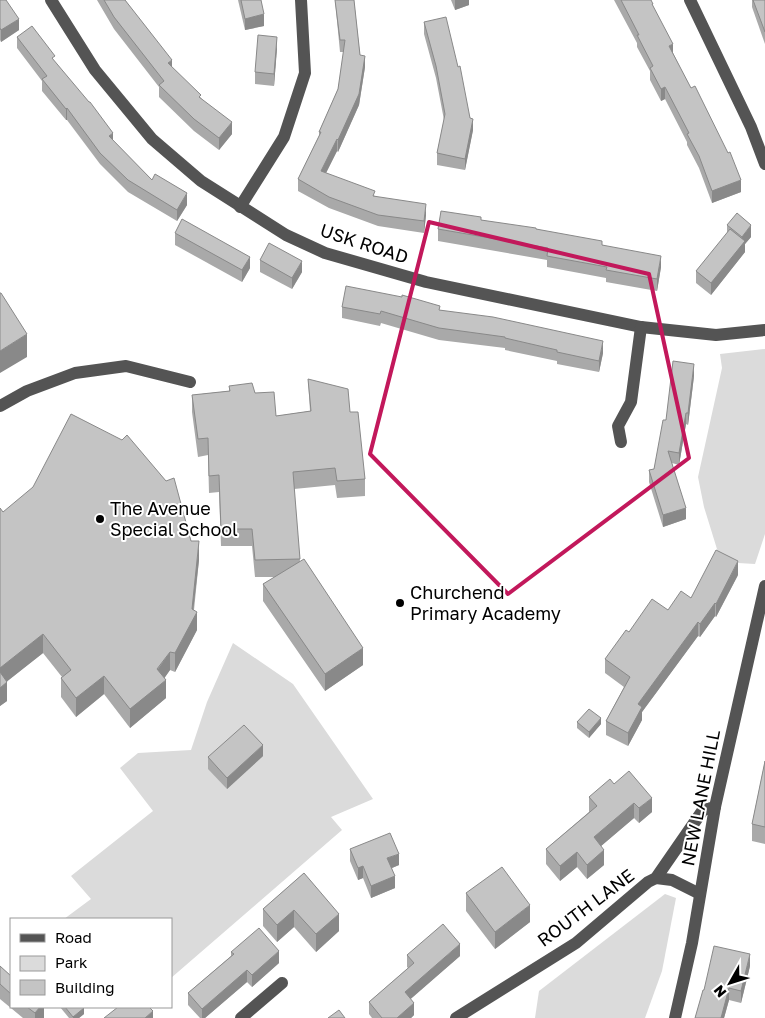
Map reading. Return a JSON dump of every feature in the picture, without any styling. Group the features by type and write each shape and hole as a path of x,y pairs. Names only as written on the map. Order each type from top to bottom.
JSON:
{"street":[{"name":"USK ROAD","path":"51,0 95,70 152,139 201,181 286,235 325,253 426,282 642,327 716,335 765,330"},
{"path":"240,207 284,137 305,73 301,0"},
{"path":"690,0 751,127 765,164"},
{"path":"621,442 618,426 631,402 642,327"},
{"path":"0,406 27,392 75,373 126,366 190,382"},
{"name":"NEW LANE HILL","path":"675,1018 692,943 716,807 765,586"},
{"name":"ROUTH LANE","path":"456,1018 576,943 648,882 656,878 703,810 716,807"},
{"path":"656,878 672,880 700,894"},
{"path":"241,1018 282,983"}],"highlighted area":[{"path":"429,222 649,274 689,458 508,594 370,454"}],"green space":[{"path":"765,349 765,534 755,564 721,562 704,507 698,477 722,368 720,354"},
{"path":"233,643 293,684 373,799 331,817 342,830 172,977 172,918 65,918 91,899 71,876 153,811 120,768 138,753 191,750 207,702"},
{"path":"665,894 676,898 662,971 645,1018 535,1018 539,991"}],"building":[{"path":"0,0 6,0 19,19 1,30 0,28"},
{"path":"104,0 125,0 172,60 168,63 201,95 199,97 232,122 219,138 194,119 159,85 164,81 114,17"},
{"path":"241,0 261,0 264,14 245,19"},
{"path":"335,0 354,0 360,55 365,56 359,94 338,140 321,171 375,191 373,196 426,204 424,221 378,215 329,197 298,179 321,132 319,132 338,89 345,40 340,40"},
{"path":"621,0 651,0 673,44 669,46 691,88 695,86 728,153 730,152 741,180 712,191 699,156 687,134 689,133 665,87 661,89 650,68 653,66"},
{"path":"753,0 765,0 765,32"},
{"path":"446,17 458,67 460,66 470,118 473,119 465,159 437,153 445,114 436,66 424,22"},
{"path":"32,26 55,56 52,58 90,102 113,133 109,136 152,180 155,174 187,193 177,210 128,180 100,153 67,108 42,79 47,76 17,37"},
{"path":"258,35 277,37 274,74 255,72"},
{"path":"441,211 481,217 481,220 536,228 602,241 602,245 661,256 657,279 606,270 607,267 547,256 548,248 438,229"},
{"path":"737,213 751,225 742,237 727,225"},
{"path":"182,219 250,257 242,270 175,233"},
{"path":"730,229 745,241 711,283 696,271"},
{"path":"269,243 302,261 292,278 260,260"},
{"path":"346,286 402,297 402,295 440,306 439,310 493,317 603,341 599,361 557,352 557,350 505,337 439,328 381,311 380,314 342,307"},
{"path":"0,293 27,334 0,351"},
{"path":"673,361 694,364 688,413 686,413 679,453 668,451 686,508 663,515 649,470 654,469 663,420 666,420"},
{"path":"308,379 348,389 350,412 358,412 365,479 337,481 335,468 293,472 300,559 255,560 252,529 221,529 219,475 209,476 208,438 198,439 192,395 230,391 229,386 252,383 255,393 274,392 276,416 311,411"},
{"path":"71,414 122,440 127,435 166,481 174,478 191,541 199,541 192,609 197,612 175,653 170,652 157,669 166,680 130,709 104,676 76,698 61,678 71,670 43,634 0,668 0,508 3,512 33,487"},
{"path":"716,550 738,561 716,604 700,624 698,622 638,704 642,707 628,733 606,721 630,677 605,659 626,630 629,632 652,599 668,610 681,591 691,598"},
{"path":"304,559 363,648 325,674 263,584"},
{"path":"0,672 7,682 0,688"},
{"path":"589,709 601,718 589,732 577,722"},
{"path":"244,725 263,745 227,778 208,757"},
{"path":"765,761 765,827 752,824"},
{"path":"629,771 652,798 639,808 634,803 594,837 604,850 587,865 577,852 560,866 546,849 597,806 589,797 610,779 614,784"},
{"path":"390,833 399,854 387,858 395,876 371,886 363,866 358,868 350,849"},
{"path":"502,867 530,905 495,932 466,893"},
{"path":"304,873 339,914 316,934 294,910 277,925 263,909"},
{"path":"443,924 460,944 405,992 414,1003 397,1018 382,1018 369,1002 414,963 407,955"},
{"path":"259,928 279,951 252,975 247,970 202,1009 188,993 234,954 231,952"},
{"path":"714,946 750,954 741,991 729,988 721,1018 695,1018 704,990"},
{"path":"0,966 10,975 10,993 0,984"},
{"path":"28,1008 39,1008 35,1013"},
{"path":"66,1008 84,1008 73,1017"},
{"path":"117,1008 150,1008 153,1011 145,1018 104,1018"},
{"path":"339,1010 345,1018 328,1018"}],"place":[{"name":"The Avenue Special School","path":"100,519"},
{"name":"Churchend Primary Academy","path":"400,603"}]}
